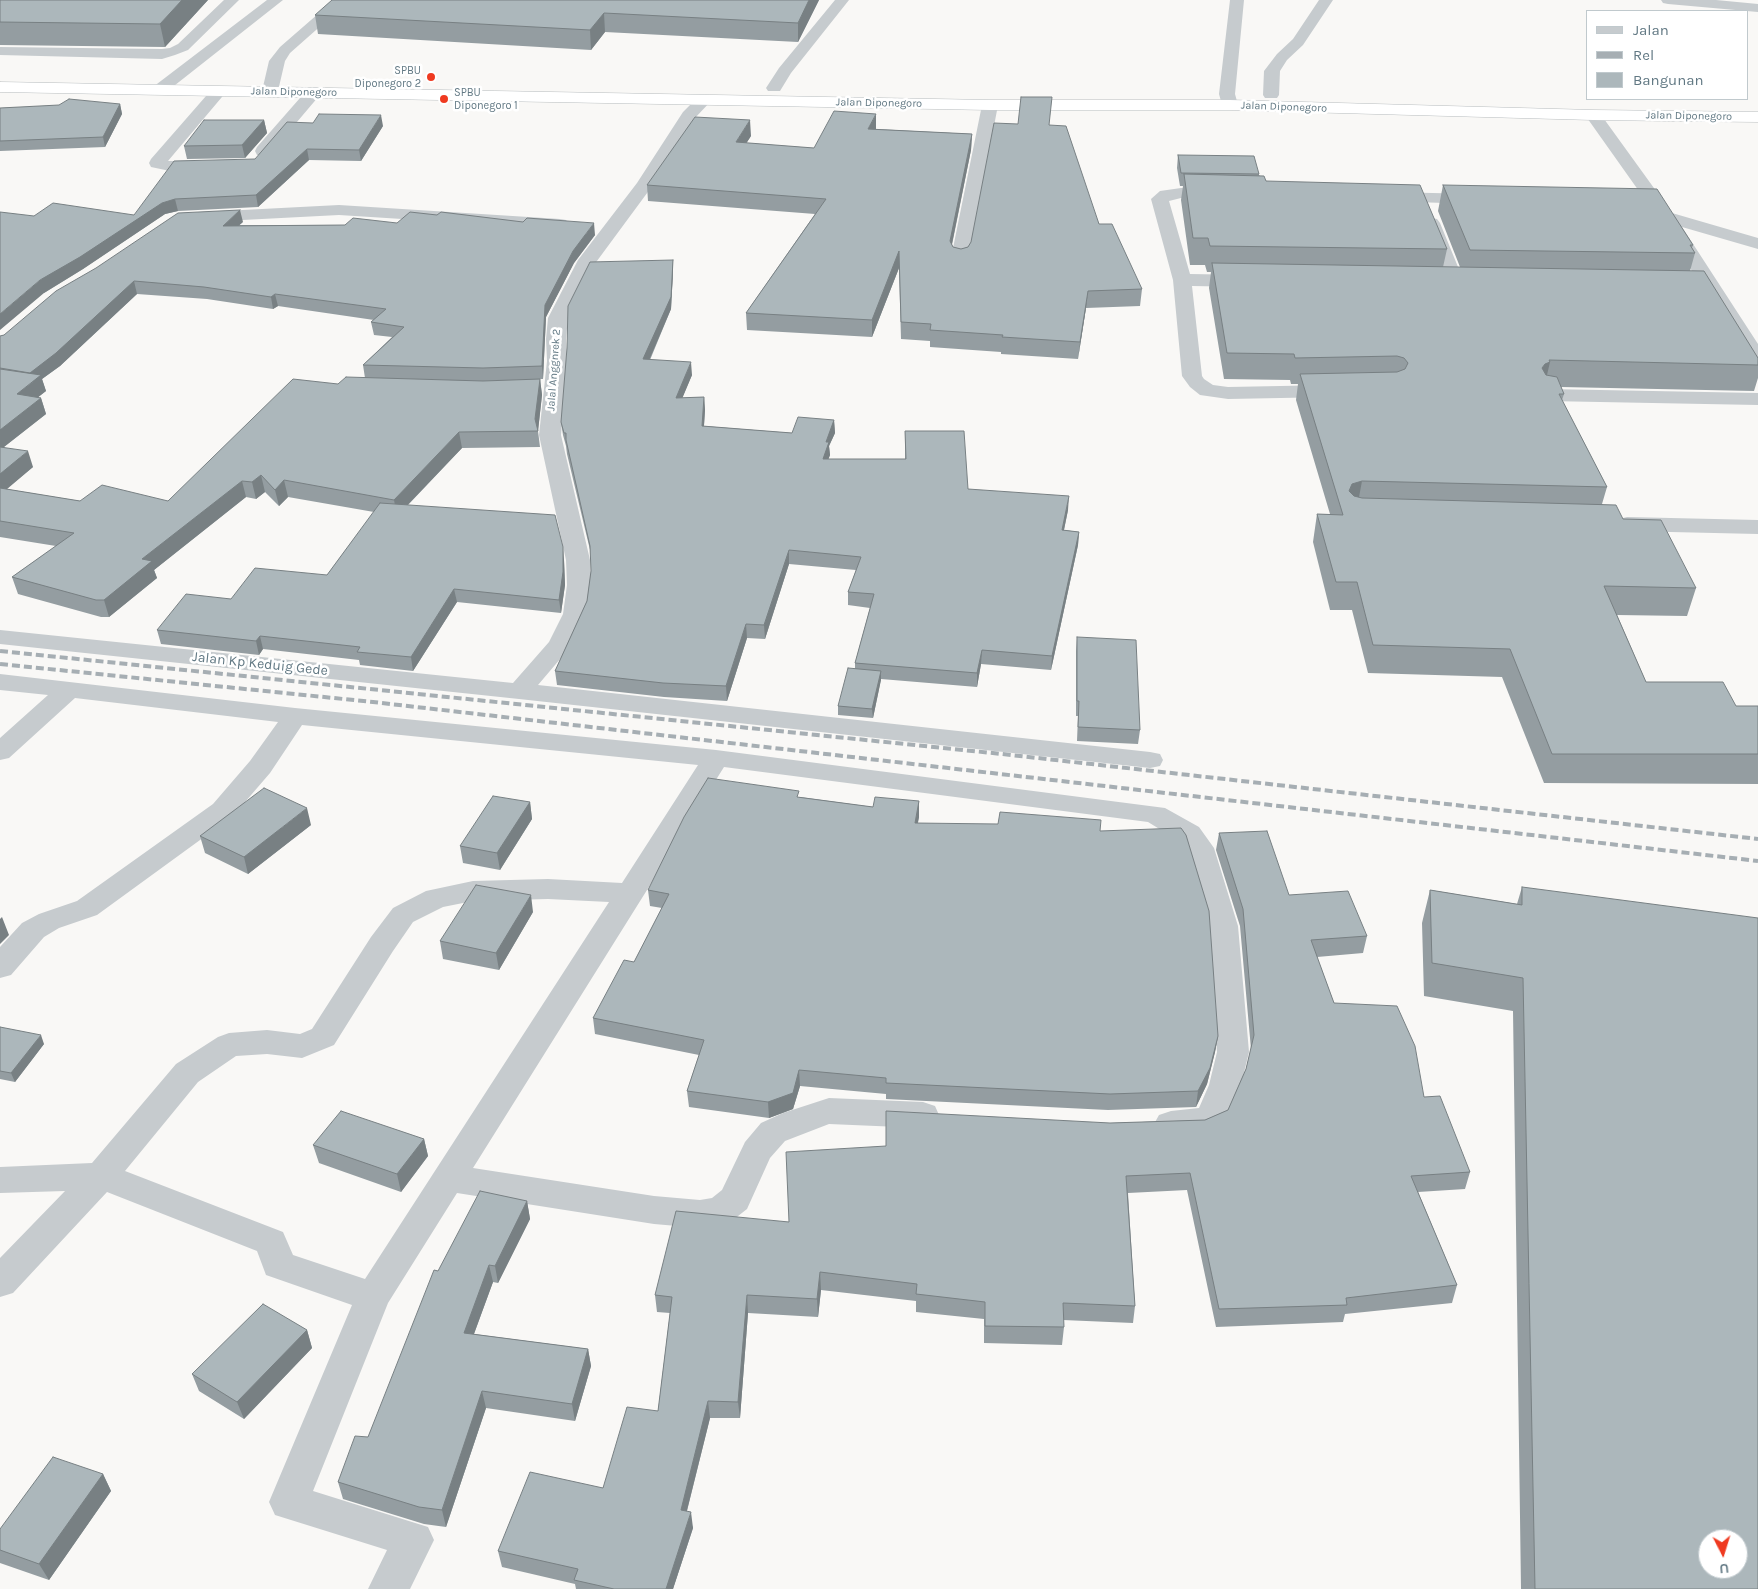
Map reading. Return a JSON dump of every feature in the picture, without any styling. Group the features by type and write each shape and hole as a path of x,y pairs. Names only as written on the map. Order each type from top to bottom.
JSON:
{"highway":[{"name":"Jalan Diponegoro","path":"0,76 172,78 272,86 774,88 1229,100 1593,115 1758,117"},
{"name":"Jalan Diponegoro","path":"0,87 219,91 272,86 313,93 990,105 1229,100 1271,95 1510,97"}],"street":[{"path":"0,51 162,54 184,47 232,0"},
{"path":"159,90 172,78 276,0"},
{"path":"272,86 277,61 285,50 343,0"},
{"path":"774,88 784,71 842,0"},
{"path":"1229,100 1237,0"},
{"path":"1271,95 1272,71 1282,57 1298,42 1326,0"},
{"path":"1668,0 1758,8"},
{"path":"219,91 157,163 170,166 226,166"},
{"path":"253,162 313,93"},
{"name":"Jalal Anggnrek 2","path":"519,690 560,645 575,614 579,585 578,560 550,435 544,387 557,361 556,339 558,318 586,264 602,227 644,185 689,115 703,101"},
{"path":"960,258 990,105"},
{"path":"1593,115 1666,217 1758,359"},
{"path":"1242,195 1182,194 1166,196 1160,199 1182,280 1192,376 1197,384 1207,391 1228,393 1353,391"},
{"path":"1371,197 1489,199"},
{"path":"1421,198 1456,284"},
{"path":"1634,201 1654,202"},
{"path":"190,218 339,210 573,225"},
{"path":"1666,217 1758,244"},
{"path":"1182,280 1270,281"},
{"path":"1436,284 1476,284"},
{"path":"1691,288 1711,288"},
{"path":"1547,396 1758,399"},
{"path":"1606,524 1758,527"},
{"name":"Jalan Kp Keduig Gede","path":"0,637 519,690 1150,760"},
{"path":"0,682 294,716 716,758 1155,814 1189,834 1200,848 1223,926 1233,1052 1225,1085 1212,1116 1202,1122 1143,1124"},
{"path":"0,752 70,689"},
{"path":"0,967 33,930 50,921 87,908 223,810 260,766 294,716"},
{"path":"388,1589 414,1540 289,1502 373,1298 716,758"},
{"path":"0,1282 100,1176 186,1072 229,1045 267,1042 302,1046 323,1037 382,944 403,915 436,898 473,891 548,889 629,893"},
{"path":"448,1178 654,1210 700,1214 722,1210 735,1199 757,1151 773,1132 795,1122 829,1111 950,1116"},
{"path":"0,1180 100,1176 271,1242 279,1265 373,1298"}],"building":[{"path":"0,0 182,0 160,24 0,22"},
{"path":"332,0 809,0 798,23 604,13 590,30 315,15"},
{"path":"1021,97 1052,97 1049,125 1066,126 1099,224 1112,224 1142,289 1088,291 1080,342 930,330 931,324 901,322 899,251 872,320 746,313 826,199 647,185 695,117 750,120 736,142 814,148 834,111 876,114 868,129 972,134 950,241 953,247 961,249 968,247 971,242 994,123 1018,124"},
{"path":"69,99 120,104 103,137 0,141 0,108 59,105"},
{"path":"319,114 381,115 359,150 307,149 256,195 175,199 162,203 80,257 40,280 0,314 0,212 34,216 53,203 134,215 174,161 255,159 287,122 313,123"},
{"path":"204,120 264,120 242,145 184,146"},
{"path":"1178,155 1254,156 1259,174 1181,173"},
{"path":"1184,174 1264,176 1266,181 1420,185 1447,249 1210,246 1208,238 1193,238"},
{"path":"1443,185 1657,189 1693,245 1690,245 1695,253 1470,250"},
{"path":"240,210 223,226 345,225 353,218 397,223 410,212 437,215 441,212 523,222 527,218 594,223 573,251 545,305 542,366 483,368 363,365 404,327 371,322 386,309 275,294 271,297 204,287 134,281 56,353 30,373 0,368 0,336 4,335 56,291 96,268 178,213"},
{"path":"673,260 671,297 643,359 691,362 676,398 704,397 702,426 792,433 798,417 834,420 826,442 829,442 823,459 906,459 905,431 964,431 968,489 1069,496 1062,530 1079,532 1052,656 982,650 977,673 855,663 874,594 848,592 861,557 789,550 764,625 746,624 726,686 663,683 555,671 587,601 591,571 590,546 566,433 564,433 561,422 567,348 568,306 590,262"},
{"path":"1212,263 1704,271 1758,358 1758,365 1549,360 1550,362 1542,368 1546,375 1557,377 1564,394 1559,394 1607,487 1362,481 1352,484 1349,491 1354,496 1362,498 1616,505 1623,519 1661,520 1696,588 1604,586 1646,682 1723,682 1736,706 1758,706 1758,754 1552,754 1510,649 1373,645 1357,582 1336,582 1317,514 1343,515 1300,374 1397,372 1405,369 1408,363 1404,358 1397,356 1295,358 1294,354 1227,353"},
{"path":"0,369 41,375 17,394 41,398 0,430"},
{"path":"346,377 483,381 540,379 535,419 538,431 459,432 394,500 284,480 275,490 261,475 252,482 242,481 142,559 152,561 104,600 96,600 12,577 74,533 0,521 0,488 80,501 102,485 168,501 293,379 338,384"},
{"path":"0,447 28,451 0,474"},
{"path":"380,503 555,515 563,547 563,572 559,600 454,589 411,657 357,652 360,647 260,636 256,641 157,630 186,594 231,599 255,568 327,575"},
{"path":"1077,637 1136,640 1140,730 1078,727"},
{"path":"848,668 881,671 872,709 838,706"},
{"path":"708,778 799,791 797,797 873,807 875,797 919,801 915,823 998,824 1000,812 1101,820 1100,831 1181,828 1186,835 1209,911 1218,1036 1210,1068 1198,1091 1110,1094 886,1083 886,1078 799,1070 793,1093 768,1102 687,1091 704,1040 593,1018 624,960 634,962 669,894 648,890 684,817"},
{"path":"264,788 307,808 244,857 200,836"},
{"path":"493,796 530,802 497,853 460,846"},
{"path":"1267,831 1289,895 1348,891 1367,936 1311,940 1334,1003 1397,1006 1415,1046 1424,1097 1440,1096 1470,1172 1411,1176 1457,1285 1346,1298 1347,1305 1219,1309 1190,1173 1126,1176 1135,1306 1063,1303 1064,1327 985,1326 985,1302 916,1294 917,1284 820,1272 817,1299 747,1295 738,1402 708,1401 681,1510 691,1512 666,1589 614,1589 574,1580 578,1569 498,1551 530,1472 603,1488 627,1407 658,1411 672,1297 655,1295 676,1211 789,1222 786,1152 886,1146 886,1111 1110,1123 1205,1120 1228,1110 1246,1069 1254,1035 1243,909 1219,833"},
{"path":"476,885 531,895 496,953 440,941"},
{"path":"1522,887 1758,918 1758,1589 1535,1589 1523,978 1432,963 1430,890 1522,905"},
{"path":"0,1027 41,1035 11,1073 0,1071"},
{"path":"341,1111 424,1139 397,1174 313,1145"},
{"path":"480,1191 527,1201 495,1266 489,1265 464,1333 588,1349 572,1404 482,1391 442,1510 419,1507 338,1482 355,1436 368,1437 434,1270 438,1271"},
{"path":"263,1304 307,1330 237,1402 192,1374"},
{"path":"53,1457 103,1474 39,1564 0,1550 0,1529"}],"railway":[{"path":"0,651 1002,754 1758,839"},
{"path":"0,664 373,702 1758,861"}],"place":[{"name":"SPBU Diponegoro 2","path":"431,77"},
{"name":"SPBU Diponegoro 1","path":"444,99"}]}
